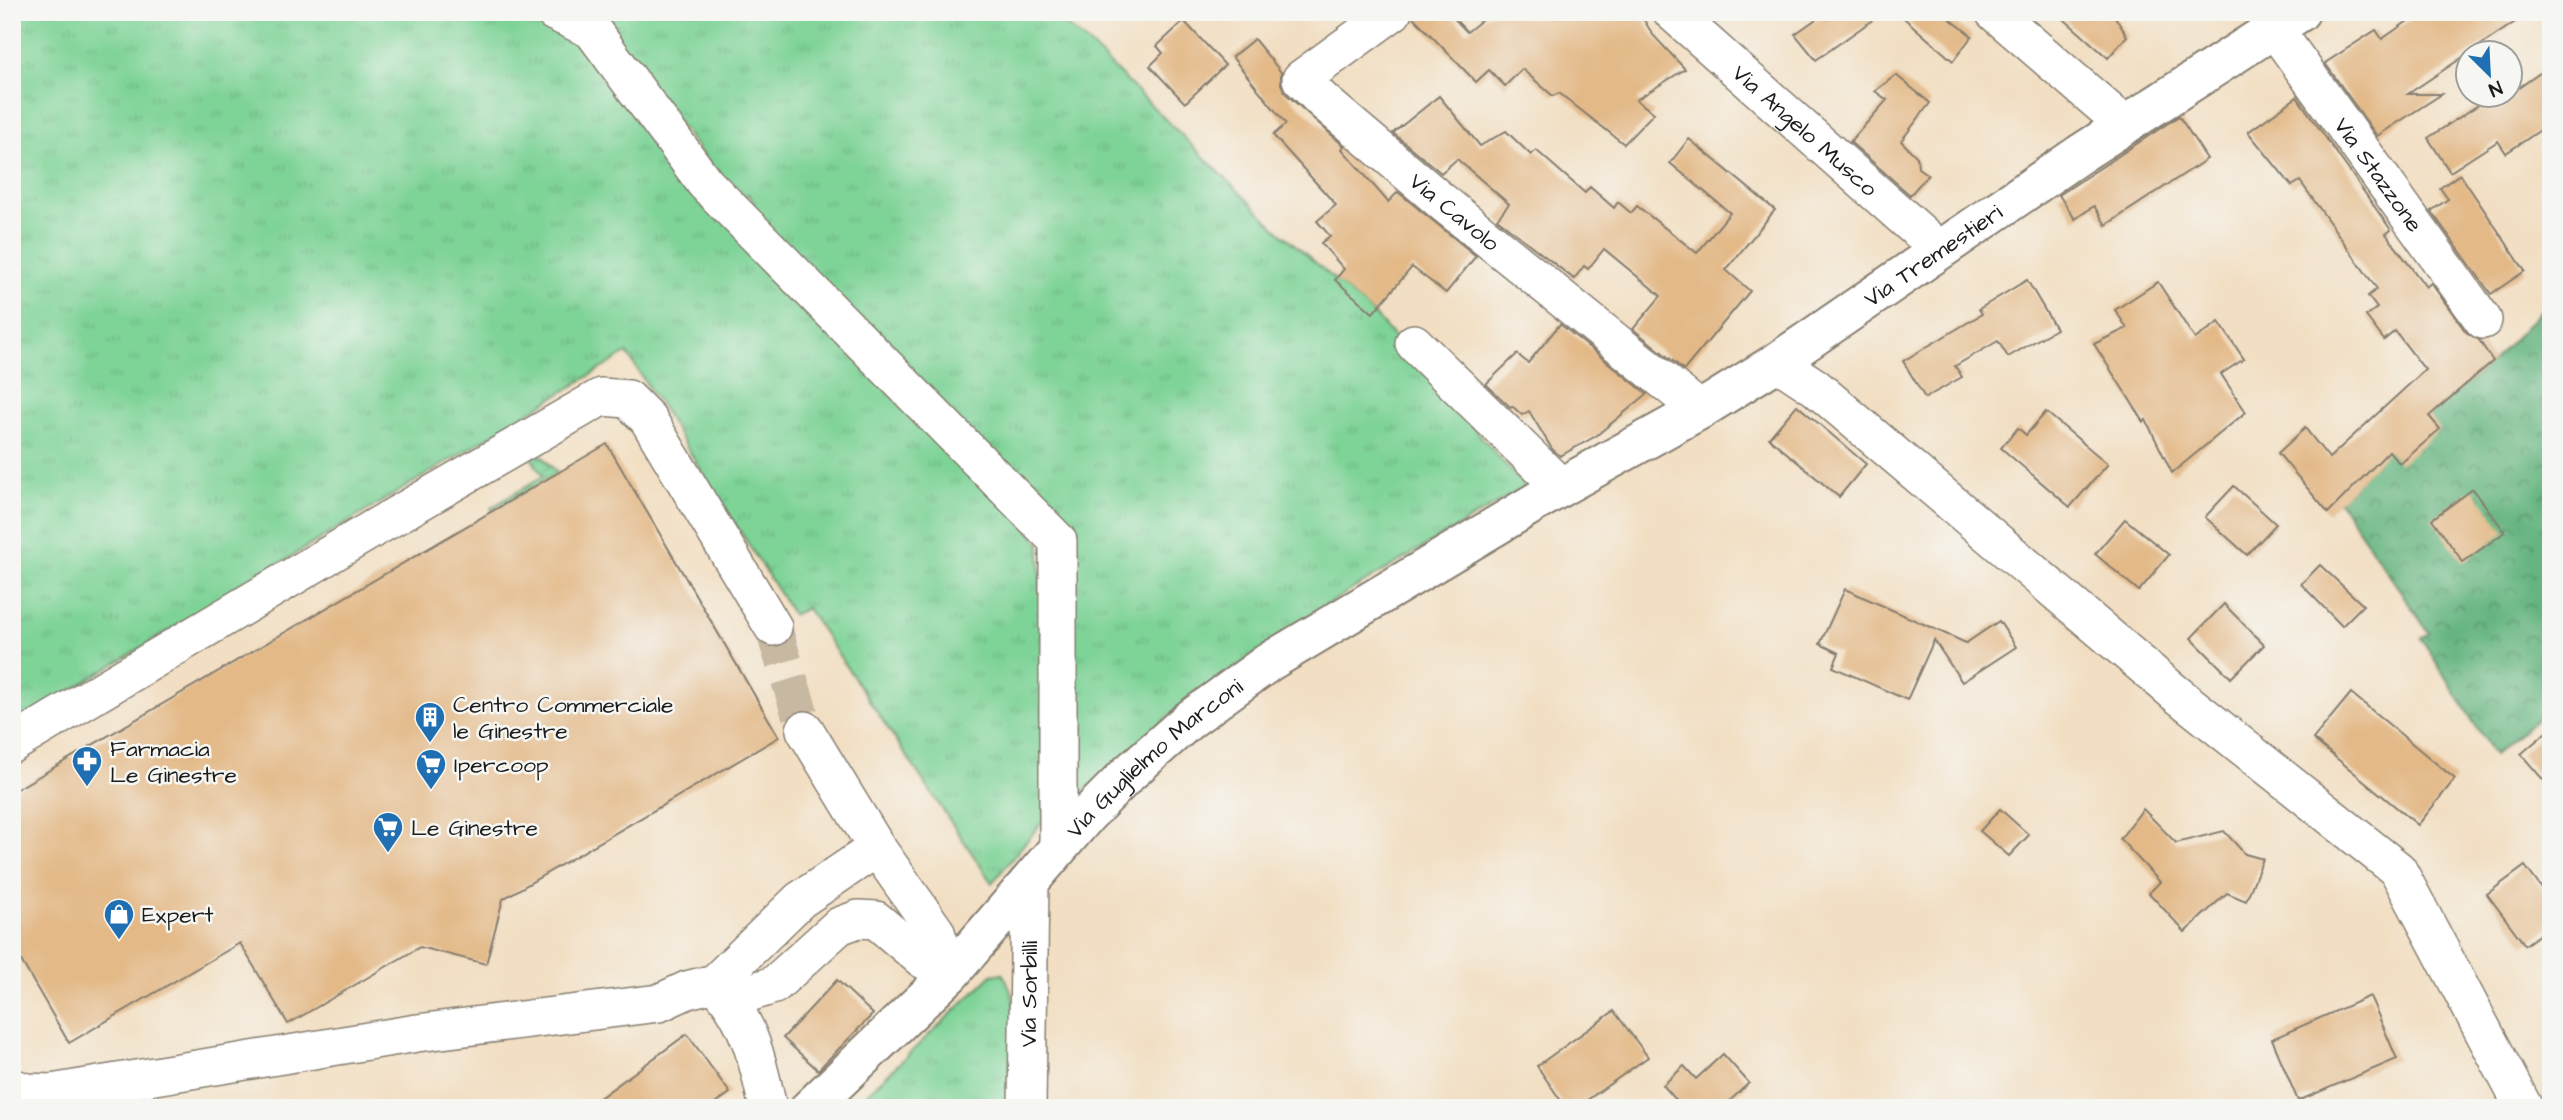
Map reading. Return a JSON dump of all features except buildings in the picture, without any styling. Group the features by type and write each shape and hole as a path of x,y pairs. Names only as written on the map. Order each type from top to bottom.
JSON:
{"main road":[{"name":"Via Tremestieri","path":"1562,488 1700,410 1777,362 2125,125 2287,20"},
{"name":"Via Guglielmo Marconi","path":"810,1108 950,974 1058,848 1129,773 1189,720 1259,669 1562,488"}],"street":[{"path":"554,12 592,30 705,183 1058,541 1058,848"},
{"name":"Via Cavolo","path":"1393,12 1301,79 1323,101 1441,201 1700,410"},
{"name":"Via Angelo Musco","path":"1672,12 1940,250"},
{"path":"1994,12 2125,125"},
{"name":"Via Stazzone","path":"2287,20 2483,320"},
{"path":"1414,343 1562,488"},
{"path":"1777,362 1815,387 2174,692 2398,870 2524,1108"},
{"path":"12,744 376,527 601,397 628,399 648,419 773,627"},
{"path":"805,730 877,848 936,932 950,974"},
{"path":"723,991 800,900 877,848"},
{"name":"Via Sorbilli","path":"1027,1108 1030,882"},
{"path":"12,1087 26,1092 51,1093 417,1033 610,1011 659,1003 687,990 723,991 775,985 839,926 858,919 876,920 922,959 950,974"},
{"path":"723,991 757,1053 768,1108"}],"green space":[{"path":"12,12 511,12 554,27 579,42 1040,543 1044,820 992,883 807,608 793,615 627,353 12,726"},
{"path":"590,12 1049,12 1088,43 1277,229 1373,313 1525,487 1316,611 1174,711 1068,806 1067,547 753,215 754,203 749,194 738,199"},
{"path":"2551,300 2551,707 2494,755 2421,638 2429,633 2339,501 2389,450 2493,361"},
{"path":"541,455 557,473 492,511 491,508 543,476 530,456"},
{"path":"1002,973 1014,1002 1018,1108 852,1108 992,975"}],"tunnel":[{"path":"773,627 805,730"}],"place":[{"name":"Centro Commerciale le Ginestre","path":"430,744"},
{"name":"Farmacia Le Ginestre","path":"87,788"},
{"name":"Ipercoop","path":"431,791"},
{"name":"Le Ginestre","path":"388,854"},
{"name":"Expert","path":"119,941"}]}
